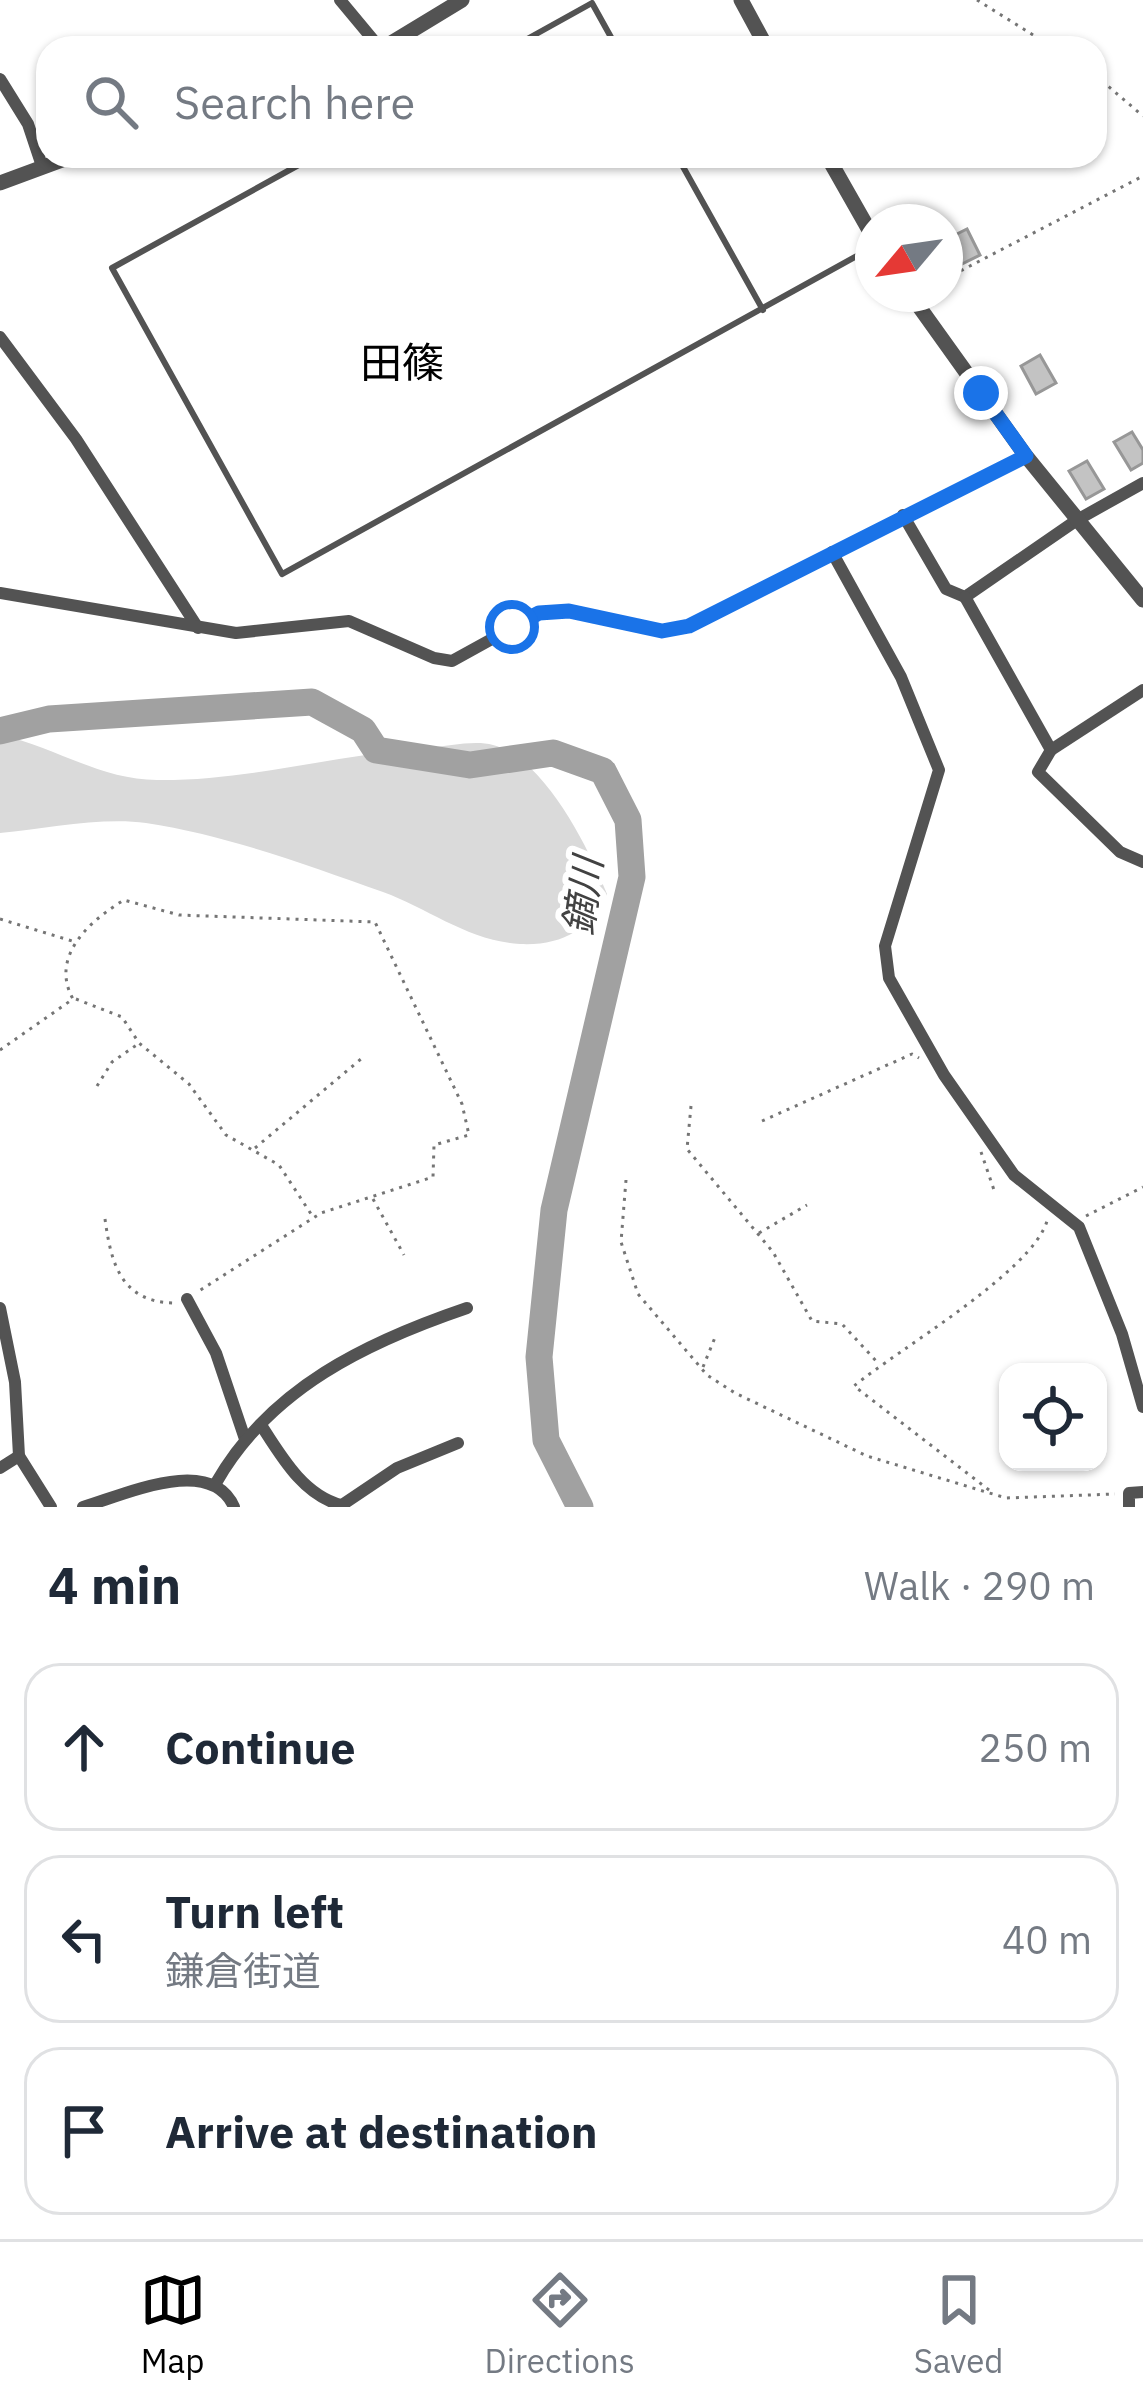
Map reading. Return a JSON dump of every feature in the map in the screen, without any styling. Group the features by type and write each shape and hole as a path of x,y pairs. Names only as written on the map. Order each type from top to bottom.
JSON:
{"street":[{"path":"340,0 371,36"},
{"path":"402,36 463,0"},
{"path":"741,0 760,36"},
{"path":"0,79 28,124 36,148"},
{"path":"0,183 37,168"},
{"path":"834,168 855,205"},
{"path":"923,312 1026,456 1143,600"},
{"path":"0,337 76,439 198,628"},
{"path":"0,593 236,632 349,621 416,652 452,661 539,613 569,611 662,631 689,626 1026,456"},
{"path":"965,597 1077,520 1143,483"},
{"path":"903,515 946,589 965,597 1051,750"},
{"path":"832,552 901,677 939,770 885,960 944,1075 1014,1175 1079,1227 1122,1334 1143,1406"},
{"path":"1143,690 1051,750 1038,772 1120,853 1143,862"},
{"path":"187,1299 216,1353 245,1439"},
{"path":"0,1308 15,1382 19,1456 51,1507"},
{"path":"216,1483 245,1439 326,1367 467,1308"},
{"path":"261,1425 291,1469 340,1506 398,1468 458,1443"},
{"path":"0,1468 19,1456"},
{"path":"83,1507 169,1483 216,1483"},
{"path":"216,1483 234,1507"}],"lane":[{"path":"533,36 592,3 610,36"},
{"path":"293,168 112,268 282,574 855,257"},
{"path":"684,168 763,310"}],"path":[{"path":"977,0 1035,36"},
{"path":"1107,85 1143,116"},
{"path":"963,270 1143,176"},
{"path":"73,999 67,976 74,941 98,916 124,901 179,915 375,922 462,1104 469,1135 434,1144 433,1177 314,1218 175,1304 149,1300 117,1272 107,1253 105,1219"},
{"path":"0,919 74,941"},
{"path":"73,999 122,1017 139,1043 189,1084 226,1135 279,1165 314,1218"},
{"path":"0,1050 73,999"},
{"path":"97,1086 112,1062 139,1043"},
{"path":"762,1121 912,1054 944,1075"},
{"path":"254,1149 361,1059"},
{"path":"691,1106 687,1149 758,1234 812,1321 842,1324 879,1365"},
{"path":"983,1131 984,1164 994,1190"},
{"path":"626,1180 620,1224 626,1267 649,1310 735,1393 867,1456 1011,1499 1132,1498"},
{"path":"1079,1227 1091,1213 1143,1187"},
{"path":"371,1196 404,1255"},
{"path":"994,1493 854,1387 879,1365 913,1346 1024,1253 1047,1225 1048,1202"},
{"path":"758,1234 807,1205"},
{"path":"703,1367 716,1335"}],"shaded area":[{"path":"0,735 116,775 157,780 226,776 461,744 493,745 512,754 547,786 577,831 607,894 592,917 572,933 548,942 520,944 466,931 383,892 296,861 176,828 110,821 0,833"}],"building":[{"path":"967,229 980,255 963,264 963,231"},
{"path":"1040,355 1056,383 1036,394 1021,366"},
{"path":"1132,432 1143,450 1143,463 1131,470 1114,442"},
{"path":"1087,461 1104,489 1086,499 1069,471"}],"waterway":[{"name":"鏑川","path":"0,731 49,719 312,702 363,730 376,750 470,765 553,753 603,771 628,820 632,877 554,1210 539,1357 546,1440 580,1507"}],"district":[{"name":"田篠","path":"402,363"}],"route":[{"path":"512,627 539,613 569,611 662,631 717,614 1026,456 981,393"}]}
